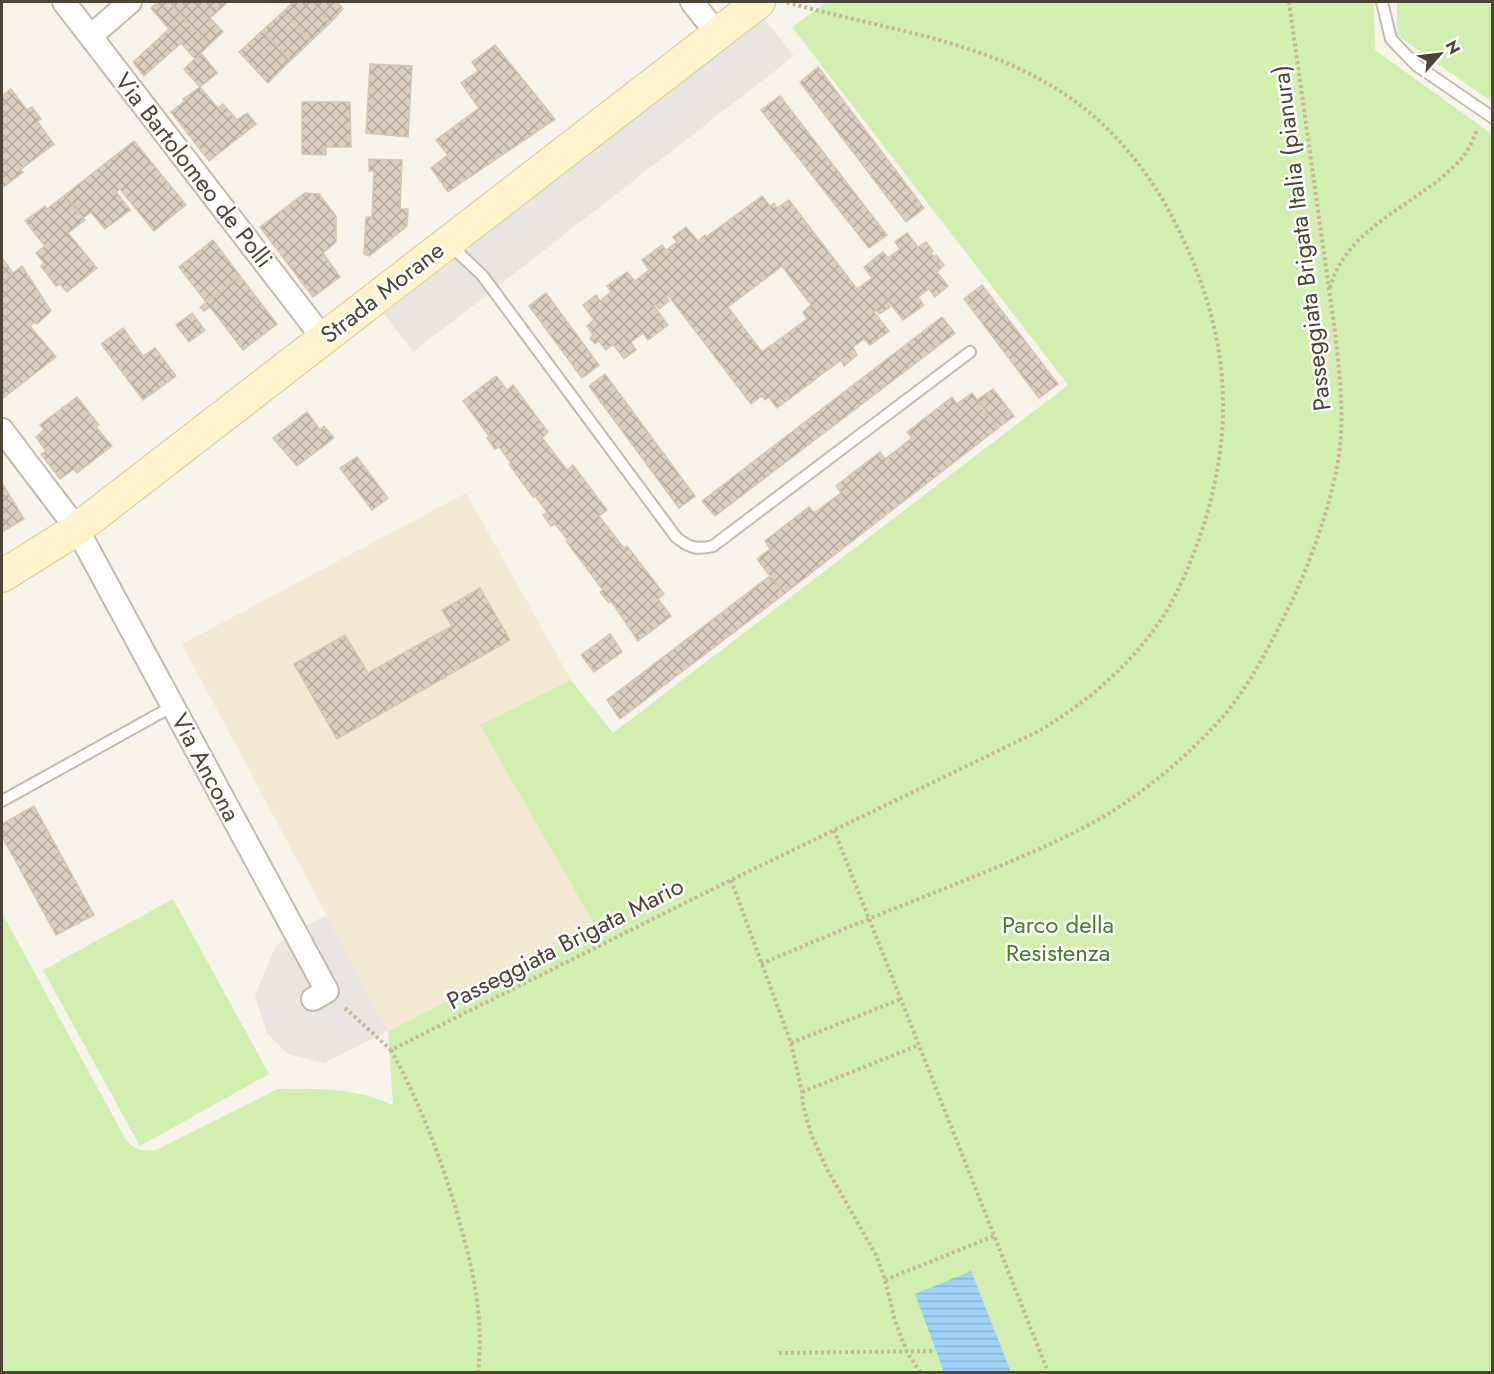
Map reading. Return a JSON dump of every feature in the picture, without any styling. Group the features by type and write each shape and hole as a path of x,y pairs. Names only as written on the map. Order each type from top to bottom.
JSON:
{"street":[{"name":"Via Bartolomeo de Polli","path":"64,2 323,338"},
{"path":"91,36 130,2"},
{"path":"692,2 717,33"},
{"name":"Strada Morane","path":"2,576 77,529 759,2"},
{"name":"Via Ancona","path":"2,430 77,529 173,705 320,995"}],"lane":[{"path":"1382,2 1390,39 1416,65 1488,114"},
{"path":"447,242 482,275 676,537 685,545 694,548 713,546 970,352"},
{"path":"2,801 173,705"}],"path":[{"name":"Passeggiata Brigata Mario","path":"391,1050 731,880 1039,731 1084,702 1132,656 1157,626 1179,588 1205,521 1217,475 1223,415 1218,339 1204,287 1192,258 1163,200 1135,159 1098,120 1046,82 1025,70 951,42 786,2"},
{"name":"Passeggiata Brigata Italia (pianura)","path":"761,964 1033,852 1097,820 1174,765 1206,734 1243,692 1274,636 1307,566 1326,506 1337,464 1341,418 1340,380 1329,291 1289,2"},
{"path":"1329,291 1333,276 1350,250 1389,215 1438,180 1462,158 1488,114"},
{"path":"834,830 1048,1372"},
{"path":"731,880 791,1043 807,1120 817,1150 876,1254 889,1301 908,1352 920,1372"},
{"path":"320,995 391,1050 414,1092 446,1173 471,1265 480,1326 478,1372"},
{"path":"791,1043 901,999"},
{"path":"802,1092 919,1046"},
{"path":"885,1280 994,1236"},
{"path":"779,1353 933,1352"}],"shaded area":[{"path":"764,18 794,56 413,352 384,314"},
{"path":"466,493 571,680 481,725 597,927 388,1031 182,644"},
{"path":"326,915 388,1031 324,1063 288,1054 267,1033 255,995 276,946 295,932"}],"green space":[{"name":"Parco della Resistenza","path":"827,2 1374,2 1375,50 1492,134 1492,1372 2,1372 2,913 126,1140 136,1148 156,1150 278,1089 352,1092 393,1105 388,1031 596,927 480,725 571,680 613,733 1068,385 792,27"},
{"path":"1397,2 1492,2 1492,102 1397,35"},
{"path":"173,899 269,1074 140,1146 43,970"}],"water":[{"path":"971,1271 1011,1372 944,1372 915,1294"}],"building":[{"path":"158,2 169,2 209,45 195,59 181,43 144,76 133,62 169,29 151,8"},
{"path":"169,2 228,2 210,18 223,32 209,45"},
{"path":"293,2 311,2 330,23 311,41 283,12"},
{"path":"311,2 337,2 343,9 330,23"},
{"path":"283,12 311,41 290,61 263,30"},
{"path":"263,30 290,61 268,83 239,52"},
{"path":"495,45 555,119 448,192 431,168 448,155 436,140 479,108 461,83 478,71 472,62"},
{"path":"201,53 217,73 200,87 184,69"},
{"path":"370,64 412,66 408,137 366,133"},
{"path":"818,67 924,208 906,222 800,82"},
{"path":"200,87 218,108 223,104 237,120 247,113 256,124 209,161 171,112 185,101 183,99"},
{"path":"11,89 27,110 32,107 41,119 37,121 54,144 20,170 23,172 2,188 2,96"},
{"path":"780,96 887,235 869,248 761,110"},
{"path":"302,102 350,102 351,147 326,147 326,155 302,154"},
{"path":"134,141 186,205 154,231 120,189 116,192 130,210 105,229 91,212 83,218 65,195"},
{"path":"369,159 402,160 400,209 408,209 407,226 369,256 364,254 366,217 372,217 374,171 369,171"},
{"path":"305,193 319,194 336,216 336,242 323,253 340,277 313,297 260,227"},
{"path":"65,195 85,220 68,233 97,268 67,292 60,284 56,286 41,266 44,263 36,253 45,246 25,221 45,206 47,209"},
{"path":"762,196 770,206 774,203 777,208 789,200 857,289 872,278 864,267 883,252 888,258 900,249 895,242 907,233 918,247 926,242 933,251 931,253 934,257 936,255 944,265 937,272 948,286 935,297 929,289 918,297 924,305 903,320 888,301 890,307 879,314 876,310 874,312 889,331 870,345 864,339 853,347 857,355 844,366 841,360 777,408 769,397 765,400 762,396 751,404 668,295 666,296 669,301 659,309 656,305 654,306 668,325 648,340 643,333 631,342 636,350 624,359 613,344 606,350 599,341 595,344 590,338 593,335 587,326 594,320 583,305 596,295 600,301 611,292 607,286 627,272 635,281 649,270 642,260 662,245 666,250 677,242 673,237 686,227 698,241 705,235 706,237","holes":["782,266 811,305 803,312 807,319 762,352 728,307"]},
{"path":"213,240 240,276 206,302 179,267"},
{"path":"2,258 13,273 2,282"},
{"path":"22,266 51,311 37,324 35,322 30,326 56,357 2,399 2,282"},
{"path":"240,276 277,324 243,350 210,307 204,311 200,307"},
{"path":"982,285 1058,384 1039,398 964,299"},
{"path":"546,293 599,365 582,378 529,306"},
{"path":"192,313 205,330 189,342 176,325"},
{"path":"942,317 955,333 715,516 702,501"},
{"path":"123,328 143,356 155,348 176,376 143,400 101,344"},
{"path":"605,374 695,496 679,508 589,386"},
{"path":"496,376 507,390 513,385 548,432 542,438 567,470 573,465 607,510 599,516 624,548 627,546 664,594 658,599 671,616 638,641 611,601 609,603 600,592 603,590 566,541 567,539 555,524 551,526 543,515 547,512 535,496 533,497 499,447 495,449 487,438 489,436 463,401"},
{"path":"993,389 1014,416 998,428 977,400"},
{"path":"972,393 998,428 784,594 757,559 770,549 765,541 809,507 814,513 841,493 836,486 880,452 885,459 912,438 907,432 952,397 957,404"},
{"path":"77,397 99,425 96,427 112,446 77,473 74,469 60,479 41,454 46,451 36,437 44,430 40,425"},
{"path":"307,412 320,430 324,426 334,438 297,466 273,438"},
{"path":"357,457 388,498 372,510 340,468"},
{"path":"2,483 24,519 2,532"},
{"path":"770,576 784,594 620,719 607,700"},
{"path":"480,588 510,640 337,739 294,664 345,635 368,673 452,626 442,610"},
{"path":"610,634 622,652 594,672 581,655"},
{"path":"34,806 94,915 56,935 2,836 2,824"}]}
